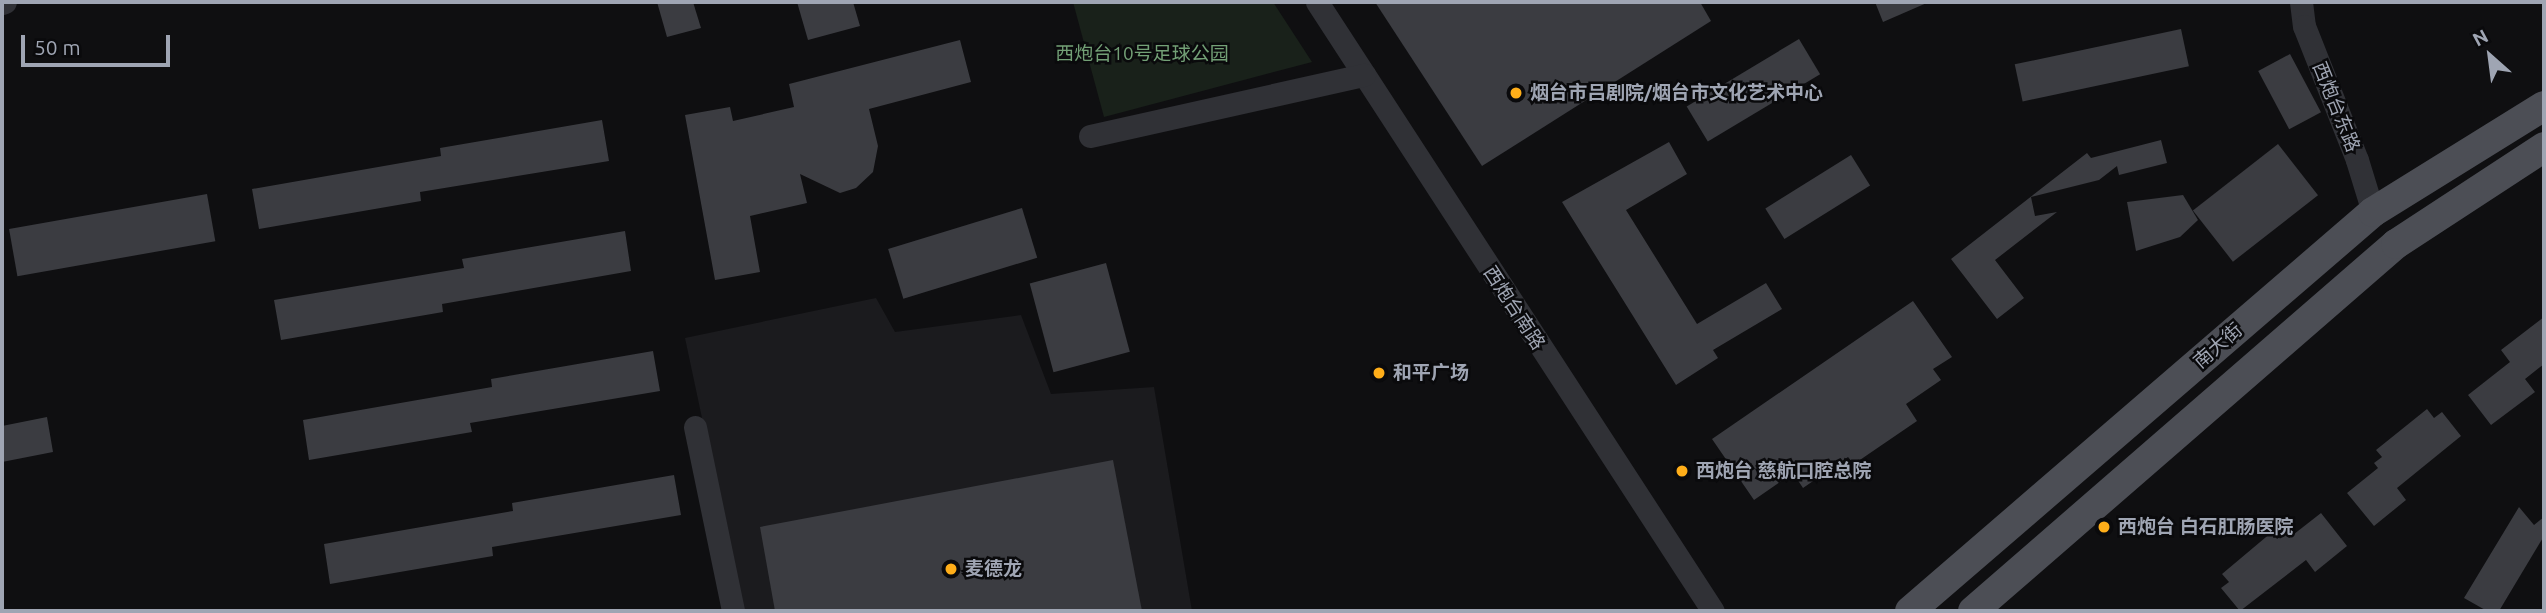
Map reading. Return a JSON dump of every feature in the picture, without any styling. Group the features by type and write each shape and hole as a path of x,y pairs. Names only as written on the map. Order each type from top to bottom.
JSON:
{"main road":[{"name":"南大街","path":"1910,611 2373,212 2544,106"},
{"name":"南大街","path":"1973,611 2396,244 2544,146"}],"street":[{"name":"西炮台南路","path":"1317,2 1713,611"},
{"name":"西炮台东路","path":"2301,2 2304,26 2357,160 2373,212"},
{"path":"1090,136 1364,75"},
{"path":"695,427 733,611"}],"shaded area":[{"name":"麦德龙","path":"876,298 895,332 1021,315 1051,394 1154,387 1192,611 743,611 685,338"}],"green space":[{"name":"西炮台10号足球公园","path":"1073,2 1273,2 1312,62 1104,117"}],"building":[{"path":"657,2 693,2 701,28 667,37"},
{"path":"797,2 853,2 860,26 808,40"},
{"name":"烟台市吕剧院/烟台市文化艺术中心","path":"1375,2 1700,2 1711,21 1482,166"},
{"path":"1875,2 1929,2 1883,22"},
{"path":"2181,29 2189,66 2023,102 2015,64"},
{"path":"1799,39 1820,74 1708,142 1687,106"},
{"path":"960,40 971,82 869,109 878,146 873,172 856,188 840,193 800,174 807,203 750,216 760,272 715,280 685,115 730,107 733,121 794,107 789,84"},
{"path":"2290,54 2321,112 2289,129 2258,71"},
{"path":"602,120 609,161 420,192 421,201 259,229 252,189 441,156 440,148"},
{"path":"2161,140 2167,163 2119,175 2117,166 2099,180 2031,197 2035,216 2057,212 1995,260 2024,298 1997,319 1951,259 2087,153 2091,158"},
{"path":"1669,142 1687,174 1626,210 1697,324 1766,283 1782,309 1713,350 1718,358 1676,385 1562,202"},
{"path":"2278,144 2318,195 2233,262 2193,210"},
{"path":"1851,155 1870,186 1784,239 1765,209"},
{"path":"207,194 215,241 17,276 9,229"},
{"path":"2183,195 2198,220 2180,237 2136,251 2127,202"},
{"path":"1022,208 1037,258 903,299 888,249"},
{"path":"625,231 631,271 442,304 443,312 281,340 274,300 464,268 462,259"},
{"path":"1106,263 1130,352 1054,372 1030,283"},
{"path":"1913,301 1952,357 1933,369 1941,380 1906,404 1917,421 1854,464 1848,457 1803,488 1793,473 1754,500 1712,439"},
{"path":"2544,317 2544,364 2525,379 2535,392 2491,425 2468,395 2510,362 2501,350"},
{"path":"653,351 660,391 470,423 472,432 309,460 303,420 492,387 491,379"},
{"path":"2427,409 2434,418 2442,412 2461,436 2397,488 2406,500 2374,526 2347,493 2378,468 2374,463 2382,457 2376,450"},
{"path":"47,417 53,452 2,462 2,426"},
{"name":"麦德龙","path":"1113,460 1142,611 775,611 760,527"},
{"path":"674,475 681,515 492,547 493,556 330,584 324,544 513,511 512,503"},
{"path":"2519,507 2534,525 2544,517 2544,536 2499,611 2487,611 2464,598"},
{"path":"2321,513 2347,546 2315,572 2306,560 2240,611 2221,588 2229,582 2222,574 2272,532 2277,539 2285,533 2289,538"}],"place":[{"name":"烟台市吕剧院/烟台市文化艺术中心","path":"1516,93"},
{"name":"和平广场","path":"1379,373"},
{"name":"西炮台 慈航口腔总院","path":"1682,471"},
{"name":"西炮台 白石肛肠医院","path":"2104,527"},
{"name":"麦德龙","path":"951,569"}]}
